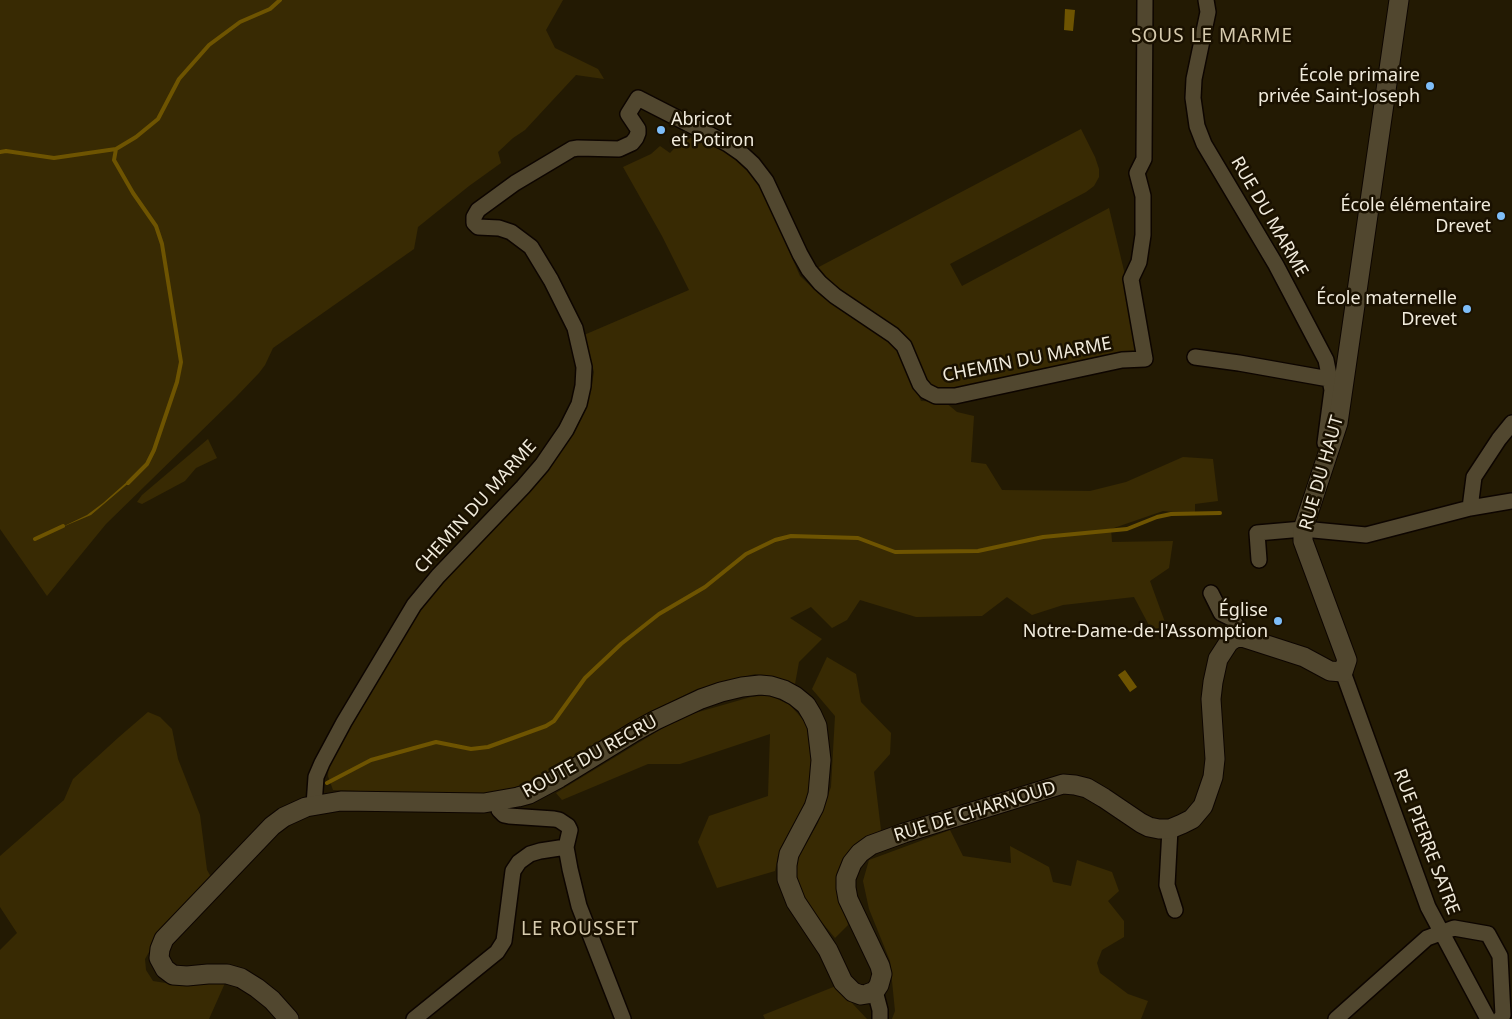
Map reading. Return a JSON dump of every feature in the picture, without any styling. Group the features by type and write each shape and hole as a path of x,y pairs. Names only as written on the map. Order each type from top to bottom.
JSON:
{"street":[{"name":"CHEMIN DU MARME","path":"314,805 316,777 322,762 414,605 438,576 542,464 566,430 579,404 583,386 584,367 575,328 551,280 531,247 511,232 499,228 478,227 474,223 474,217 478,210 495,197 572,150 591,148 619,150 632,143 636,138 638,129 628,114 638,98 728,144 753,164 766,181 809,270 820,283 836,296 892,335 904,346 920,384 926,391 936,396 955,396 1122,360 1145,359 1131,278 1139,262 1143,235 1142,196 1137,173 1144,159 1145,0"},
{"name":"RUE DU MARME","path":"1206,0 1208,12 1194,79 1193,98 1197,126 1204,144 1276,265 1326,360 1332,390 1325,443 1330,448"},
{"name":"RUE DU HAUT","path":"1343,672 1347,660 1303,541 1303,529 1338,423 1399,0"},
{"path":"1195,357 1329,379"},
{"path":"1470,508 1474,477 1512,423"},
{"path":"1259,560 1257,533 1303,529 1366,535 1470,508 1512,501"},
{"path":"1212,593 1221,613 1233,619 1242,637"},
{"path":"1175,910 1167,885 1170,829 1182,824 1199,812 1213,777 1215,759 1211,699 1215,670 1224,648 1235,638 1242,637 1304,657 1330,671 1343,672"},
{"name":"RUE PIERRE SATRE","path":"1343,672 1428,907 1488,1019"},
{"name":"ROUTE DU RECRU","path":"289,1019 258,988 241,978 227,974 173,975 165,969 159,958 164,939 272,826 284,817 314,805 341,801 484,803 529,794 634,732 701,699 742,687 760,685 772,686 795,696 806,705 817,726 821,760 818,794 814,807 789,854 786,865 787,879 796,902 828,950 843,982 852,992 861,995 874,991"},
{"name":"RUE DE CHARNOUD","path":"874,991 879,985 882,974 880,966 854,913 846,888 846,878 852,862 870,845 1063,784 1087,788 1149,827 1170,829"},
{"path":"499,801 499,810 504,815 554,819 564,822 570,830 566,848 579,906 624,1019"},
{"path":"414,1019 497,952 504,941 513,871 519,862 530,854 540,851 566,848"},
{"path":"1336,1019 1427,938 1454,928 1488,934 1500,956 1503,1015 1500,1019"},
{"path":"874,991 880,1010 880,1019"}],"shaded area":[{"path":"0,0 563,0 546,30 555,48 598,69 604,79 576,75 525,130 498,152 501,163 418,227 414,249 273,348 259,373 106,524 47,596 0,529"},
{"path":"1065,9 1075,10 1073,31 1064,30"},
{"path":"1081,129 1099,169 1099,177 1094,186 950,264 962,286 1109,208 1136,321 1138,350 1133,355 951,393 923,382 906,341 835,292 815,269"},
{"path":"684,138 702,138 712,142 742,164 759,182 800,276 821,296 886,336 897,348 921,401 945,402 957,412 974,416 971,462 986,464 1002,490 1090,491 1126,482 1183,457 1213,459 1218,501 1195,504 1195,514 1163,511 1111,529 1112,542 1173,541 1169,568 1150,581 1166,625 1152,631 1134,597 1063,605 1032,615 1007,597 982,616 916,617 860,600 847,620 832,628 811,607 790,618 822,639 799,662 795,684 755,674 697,689 660,707 545,779 511,794 481,796 333,790 328,776 329,760 394,648 442,581 507,514 563,448 583,414 594,372 584,335 689,290 662,236 623,167 651,154 660,146 670,153"},
{"path":"208,439 217,458 196,468 185,481 142,504 137,502 142,495"},
{"path":"129,480 131,481 91,515 60,528 87,515"},
{"path":"827,657 856,674 861,702 891,733 890,754 874,772 881,830 849,857 839,877 848,925 835,938 796,891 796,862 818,823 831,787 835,716 812,689"},
{"path":"1125,670 1137,687 1130,692 1118,675"},
{"path":"769,695 790,705 806,723 816,755 806,808 778,856 775,871 717,888 698,842 709,816 768,796 770,734 680,764 648,764 562,800 556,793 681,717 751,697"},
{"path":"148,712 160,717 172,729 178,759 200,815 207,870 211,877 161,931 145,959 146,970 153,981 178,985 225,983 209,1019 0,1019 0,950 17,933 0,907 0,856 64,800 73,779"},
{"path":"950,830 963,856 1011,863 1010,846 1049,867 1053,882 1071,886 1077,860 1112,872 1119,891 1108,901 1124,921 1124,937 1102,950 1097,963 1100,973 1128,994 1148,1001 1141,1019 892,1019 895,1011 890,961 869,909 863,881 869,860"},
{"path":"836,986 867,1019 765,1019 763,1015"}],"waterway":[{"path":"0,152 6,151 54,158 116,149 136,137 158,119 179,79 209,45 240,22 270,9 280,0"},
{"path":"116,149 114,160 133,193 156,226 162,244 181,362 177,382 154,450 147,464 128,483"},
{"path":"327,783 371,760 436,742 471,749 488,747 546,726 554,721 585,678 621,644 659,614 705,587 746,554 775,540 791,536 858,538 895,552 978,551 1043,537 1127,529 1157,517 1171,514 1220,513"},
{"path":"35,539 63,526"}],"place":[{"name":"École primaire privée Saint-Joseph","path":"1430,86"},
{"name":"Abricot et Potiron","path":"661,130"},
{"name":"École élémentaire Drevet","path":"1501,216"},
{"name":"École maternelle Drevet","path":"1467,309"},
{"name":"Église Notre-Dame-de-l'Assomption","path":"1278,621"}],"district":[{"name":"SOUS LE MARME","path":"1212,37"},
{"name":"LE ROUSSET","path":"580,930"}]}
